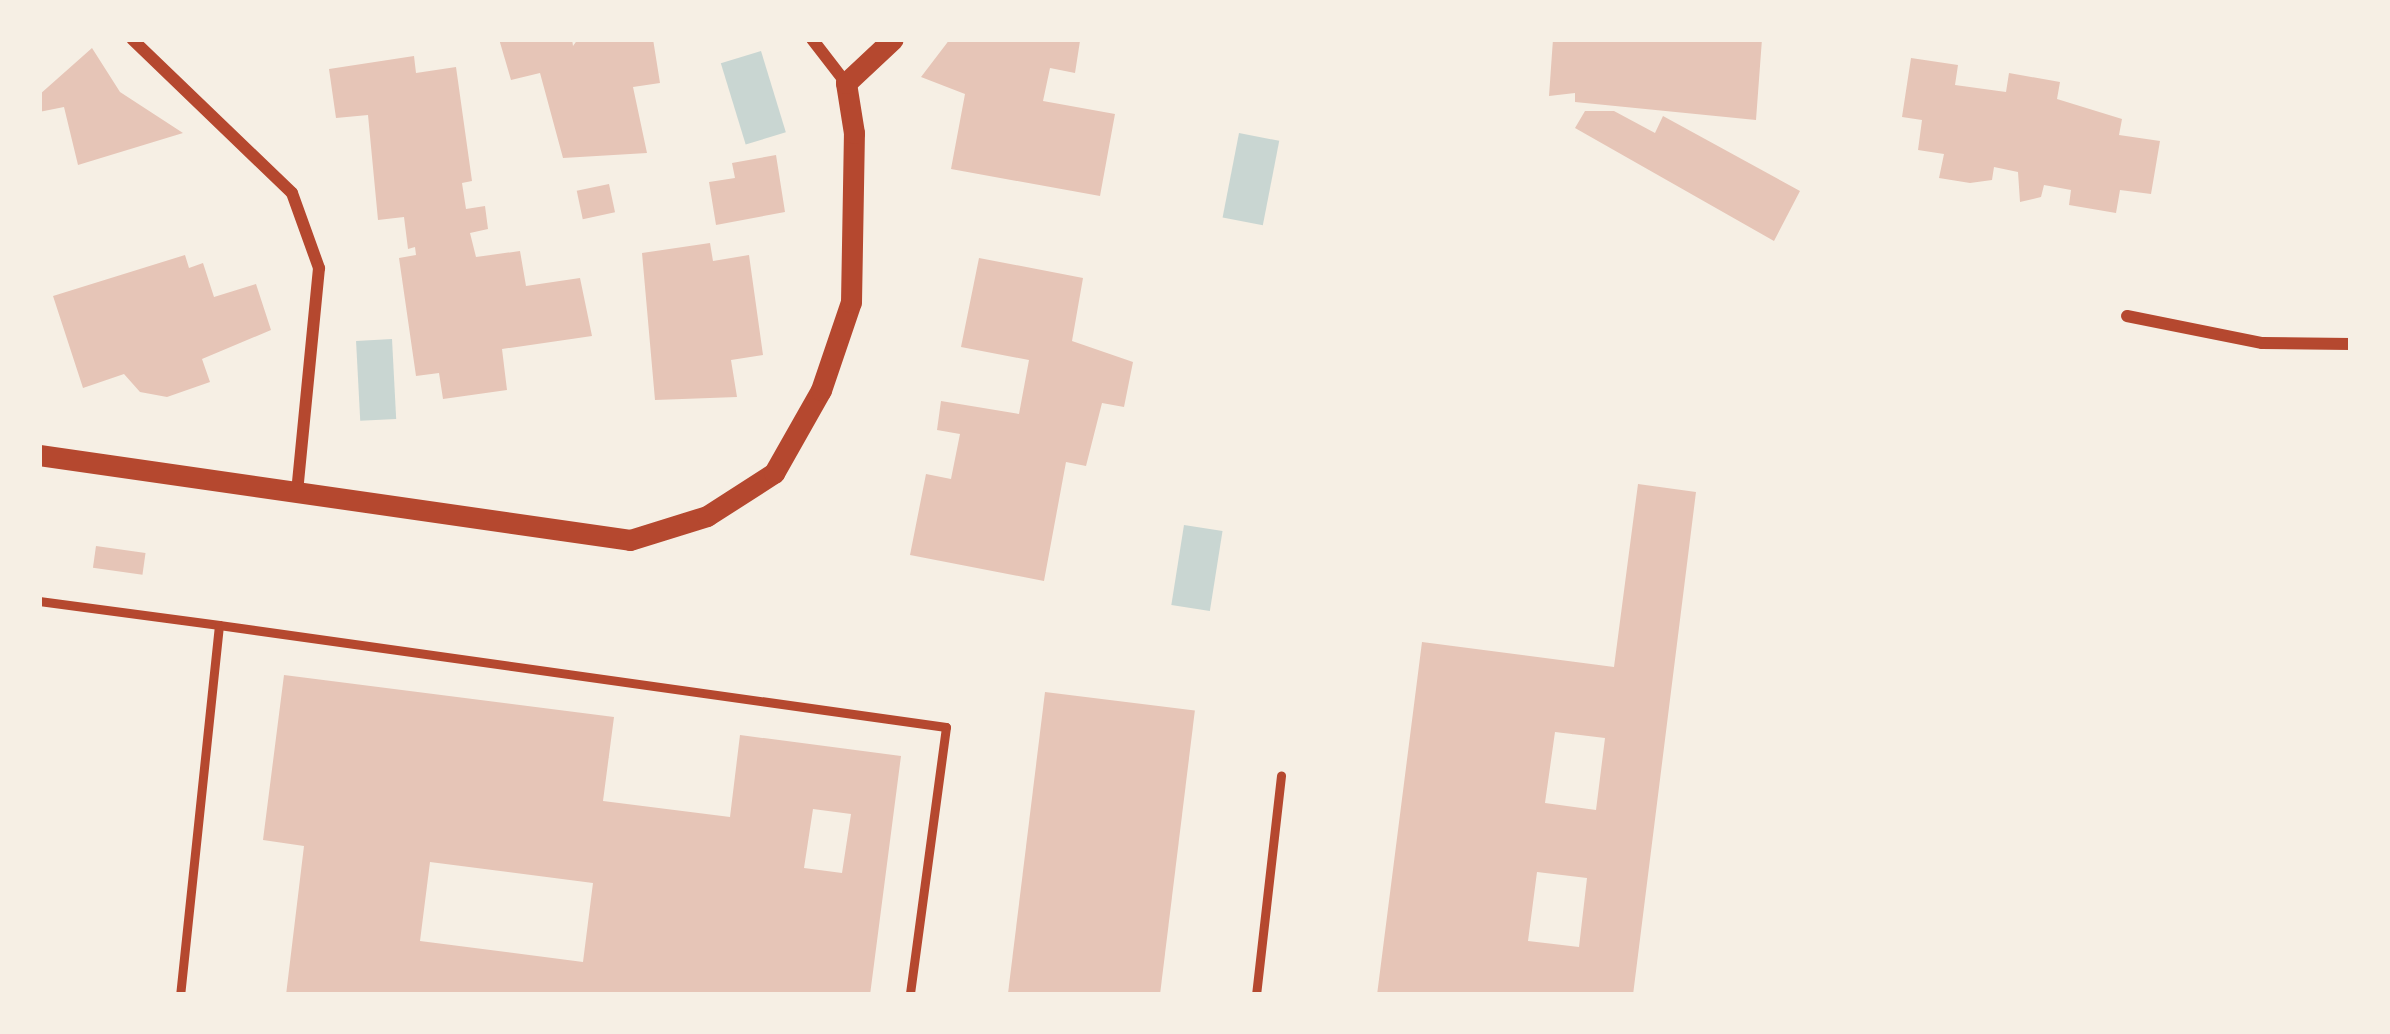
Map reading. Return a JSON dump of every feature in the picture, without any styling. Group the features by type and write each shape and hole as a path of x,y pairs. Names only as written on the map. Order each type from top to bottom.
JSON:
{"street":[{"path":"132,39 292,193 319,268 297,491"},
{"path":"39,455 630,540 707,516 774,473 821,390 851,302 854,133 846,83 812,39"},
{"path":"846,83 893,39"},
{"path":"2126,316 2263,343 2351,344"}],"lane":[{"path":"39,601 946,727 910,995"},
{"path":"180,995 219,625"},
{"path":"1256,995 1281,775"}],"shaded area":[{"path":"761,51 786,132 746,145 721,63"},
{"path":"1239,133 1279,141 1263,225 1223,217"},
{"path":"392,339 396,419 360,421 356,341"},
{"path":"1184,525 1223,531 1210,611 1171,605"}],"building":[{"path":"499,39 572,39 573,46 578,39 653,39 660,83 633,87 647,153 563,158 540,73 511,80"},
{"path":"950,39 1080,41 1075,73 1050,68 1043,101 1115,114 1100,196 951,169 965,94 921,77"},
{"path":"1553,39 1762,39 1756,120 1575,102 1575,93 1549,96"},
{"path":"92,48 120,92 183,133 78,165 64,107 39,112 39,95"},
{"path":"414,56 416,73 456,67 472,181 462,183 466,209 485,206 488,229 470,233 476,257 520,251 526,286 580,278 592,336 502,349 507,390 443,399 439,373 416,376 399,258 416,255 415,247 408,249 404,217 378,220 368,115 336,118 329,69"},
{"path":"1911,58 1958,65 1955,85 2006,92 2009,73 2060,82 2057,99 2122,119 2119,135 2160,141 2151,194 2120,190 2116,213 2069,205 2071,190 2044,185 2041,197 2020,202 2018,172 1994,167 1992,180 1970,183 1939,178 1944,154 1918,150 1922,120 1902,117"},
{"path":"1585,111 1614,111 1655,133 1663,116 1800,191 1774,241 1575,128"},
{"path":"776,155 785,212 716,225 709,182 735,178 732,163"},
{"path":"609,184 615,212 583,219 577,191"},
{"path":"710,243 713,261 749,255 763,355 731,360 737,397 655,400 642,253"},
{"path":"185,255 189,268 203,263 214,297 256,284 271,330 202,359 210,382 167,397 140,392 124,374 83,388 53,296"},
{"path":"979,258 1083,278 1072,341 1133,362 1124,407 1102,403 1086,466 1066,462 1044,581 910,555 926,474 951,479 960,434 937,430 941,401 1019,414 1029,360 961,347"},
{"path":"1638,484 1696,492 1633,995 1377,995 1422,642 1614,667","holes":["1555,732 1605,738 1596,810 1545,803","1537,872 1587,878 1579,947 1528,941"]},
{"path":"96,546 146,553 142,575 93,568"},
{"path":"284,675 614,717 603,801 730,817 740,735 901,756 870,995 286,995 304,846 263,840","holes":["813,809 851,814 842,873 804,868","430,862 593,883 583,962 420,941"]},
{"path":"1045,692 1195,710 1160,995 1008,995"}]}
